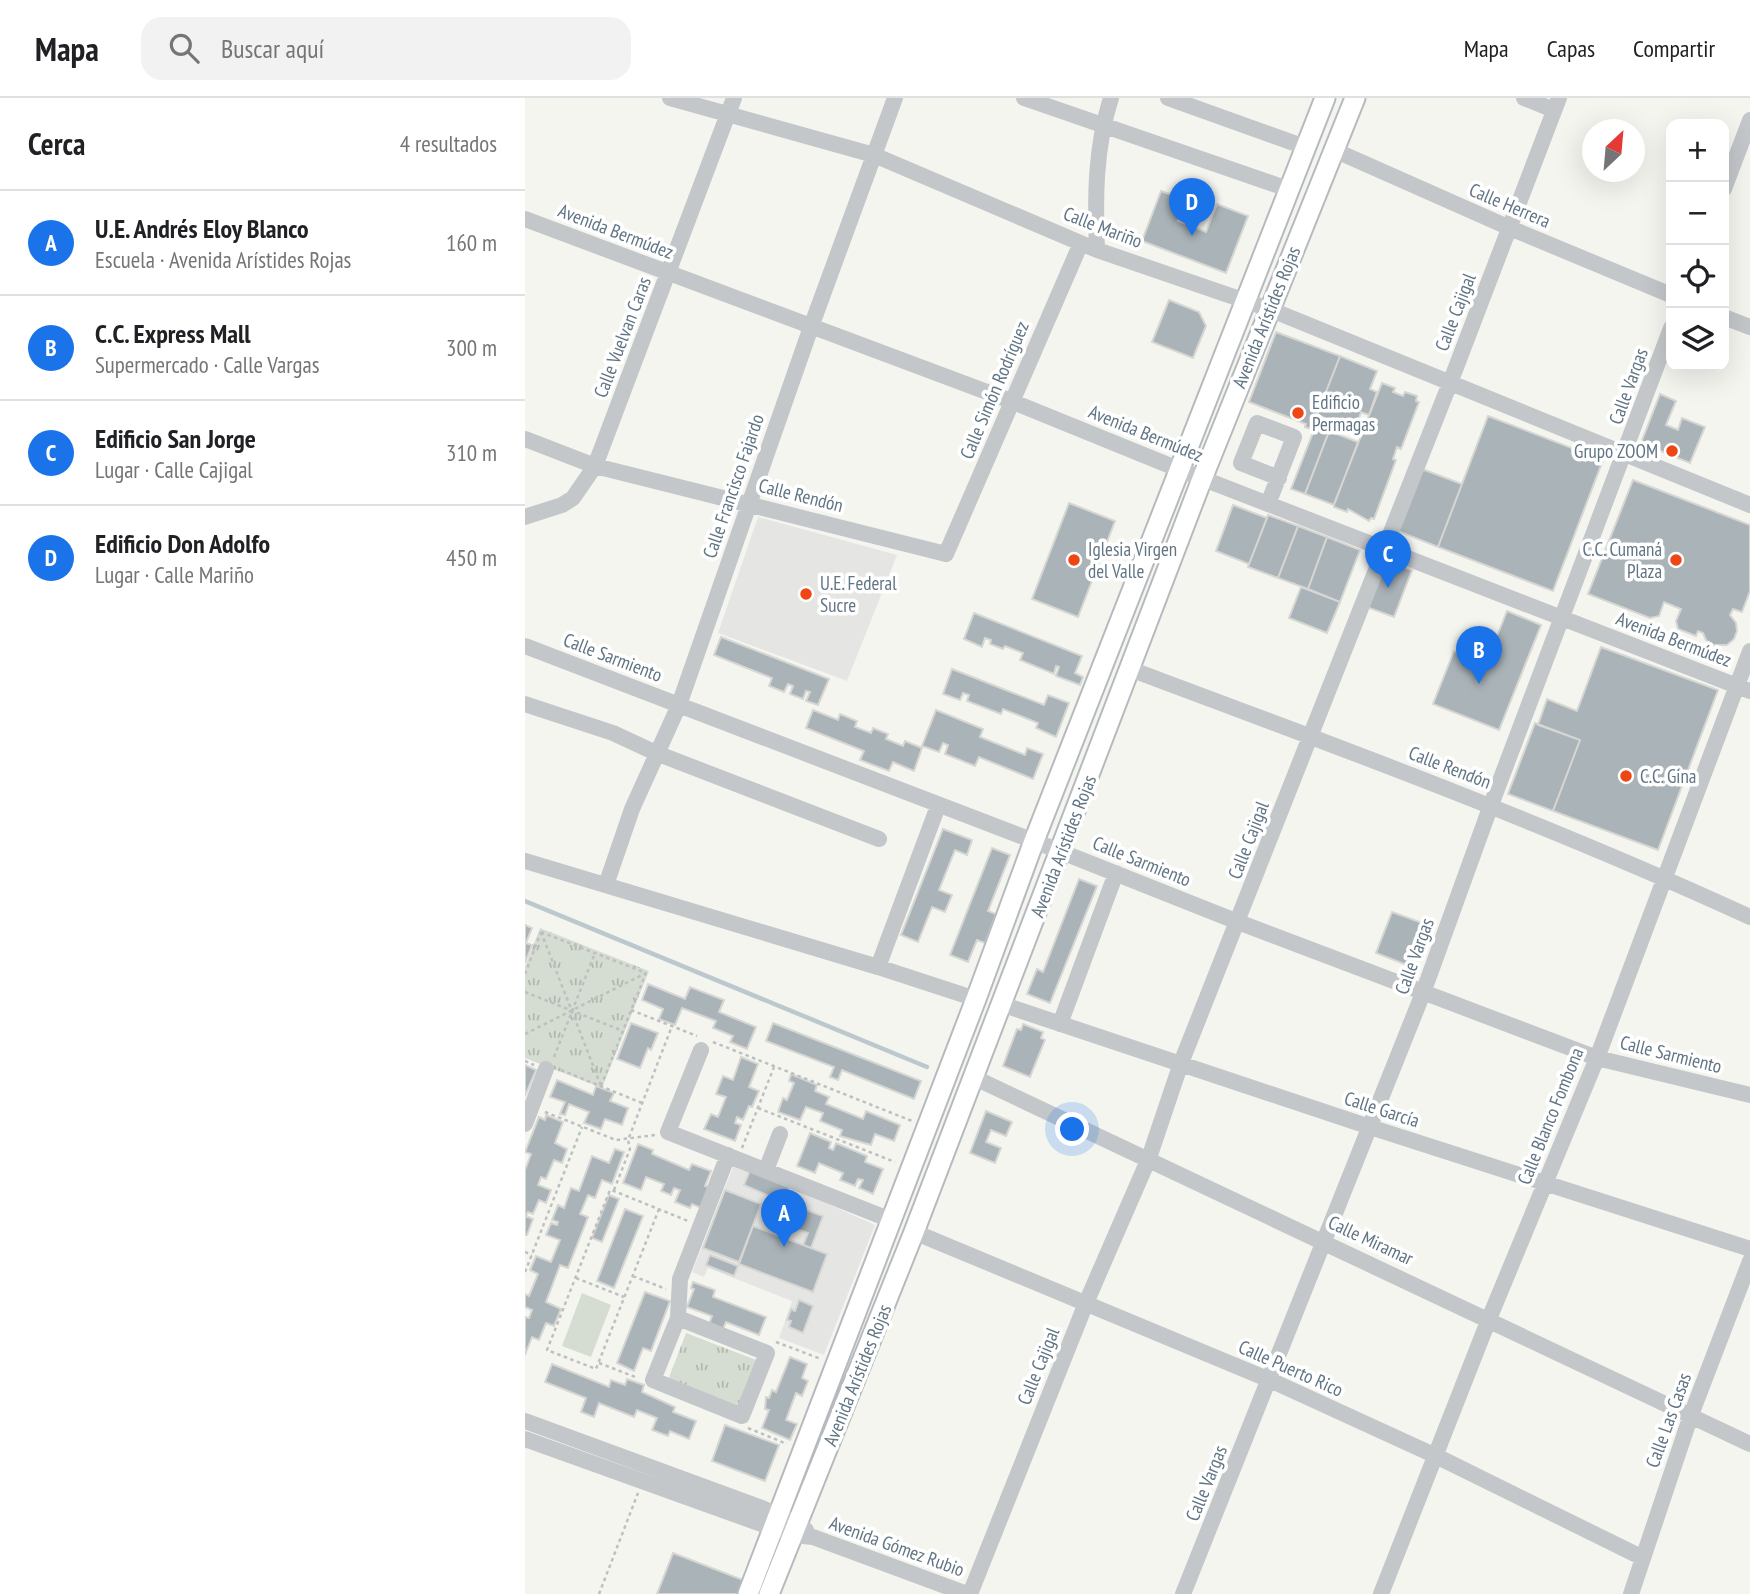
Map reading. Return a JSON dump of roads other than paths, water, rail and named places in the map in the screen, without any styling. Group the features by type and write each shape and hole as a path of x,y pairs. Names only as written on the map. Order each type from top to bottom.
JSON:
{"main road":[{"name":"Avenida Arístides Rojas","path":"748,1594 1034,841 1325,98"},
{"name":"Avenida Arístides Rojas","path":"769,1594 914,1232 1202,479 1355,98"}],"street":[{"name":"Calle Mariño","path":"670,98 731,106 874,155 1097,250 1269,309 1750,505"},
{"name":"Calle Francisco Fajardo","path":"606,885 632,809 680,705 811,327 895,98"},
{"path":"1024,98 1288,189"},
{"path":"1097,250 1095,194 1102,125 1111,98"},
{"path":"1168,98 1305,147"},
{"path":"1524,98 1556,104"},
{"name":"Calle Cajigal","path":"969,1594 1086,1303 1149,1158 1181,1063 1450,383 1556,104"},
{"name":"Calle Vuelvan Caras","path":"525,517 562,505 573,498 596,466 731,106"},
{"path":"1727,182 1750,120"},
{"name":"Calle Herrera","path":"1334,150 1666,293"},
{"name":"Avenida Bermúdez","path":"525,219 1011,401 1202,479 1743,688"},
{"name":"Calle Simón Rodríguez","path":"946,554 1081,243"},
{"path":"1729,319 1750,327"},
{"name":"Calle Vargas","path":"1183,1594 1423,993 1666,342"},
{"name":"Calle Rendón","path":"525,439 596,466 946,554"},
{"path":"1268,504 1279,478"},
{"name":"Calle Sarmiento","path":"525,646 1597,1058 1750,1095"},
{"name":"Calle Blanco Fombona","path":"1381,1594 1743,688 1750,651"},
{"name":"Calle Rendón","path":"1131,669 1492,805 1665,878 1750,918"},
{"path":"525,704 613,733 656,753 879,839"},
{"path":"878,967 938,806"},
{"path":"525,861 976,999"},
{"path":"1060,1024 1116,873"},
{"name":"Calle García","path":"1001,1004 1750,1250"},
{"path":"703,1043 668,1132 891,1220"},
{"path":"525,1124 548,1068"},
{"name":"Calle Miramar","path":"973,1077 1750,1444"},
{"path":"766,1170 780,1134"},
{"path":"678,1318 767,1353 742,1416 653,1380 678,1318 680,1279 733,1157"},
{"name":"Calle Puerto Rico","path":"914,1232 1270,1380 1436,1456 1643,1558"},
{"name":"Calle Las Casas","path":"1631,1594 1691,1415 1750,1261"},
{"path":"525,1421 775,1521"},
{"path":"525,1439 642,1481 775,1521"},
{"name":"Avenida Gómez Rubio","path":"775,1521 969,1594"}],"waterway":[{"path":"525,901 927,1067"}],"place":[{"name":"Edificio Don Adolfo","path":"1192,236"},
{"name":"Edificio Permagas","path":"1298,413"},
{"name":"Grupo ZOOM","path":"1672,451"},
{"name":"Iglesia Virgen del Valle","path":"1074,560"},
{"name":"C.C. Cumaná Plaza","path":"1676,560"},
{"name":"Edificio San Jorge","path":"1388,588"},
{"name":"U.E. Federal Sucre","path":"806,594"},
{"name":"C.C. Express Mall","path":"1479,684"},
{"name":"C.C. Gina","path":"1626,776"},
{"name":"U.E. Andrés Eloy Blanco","path":"784,1247"}]}
